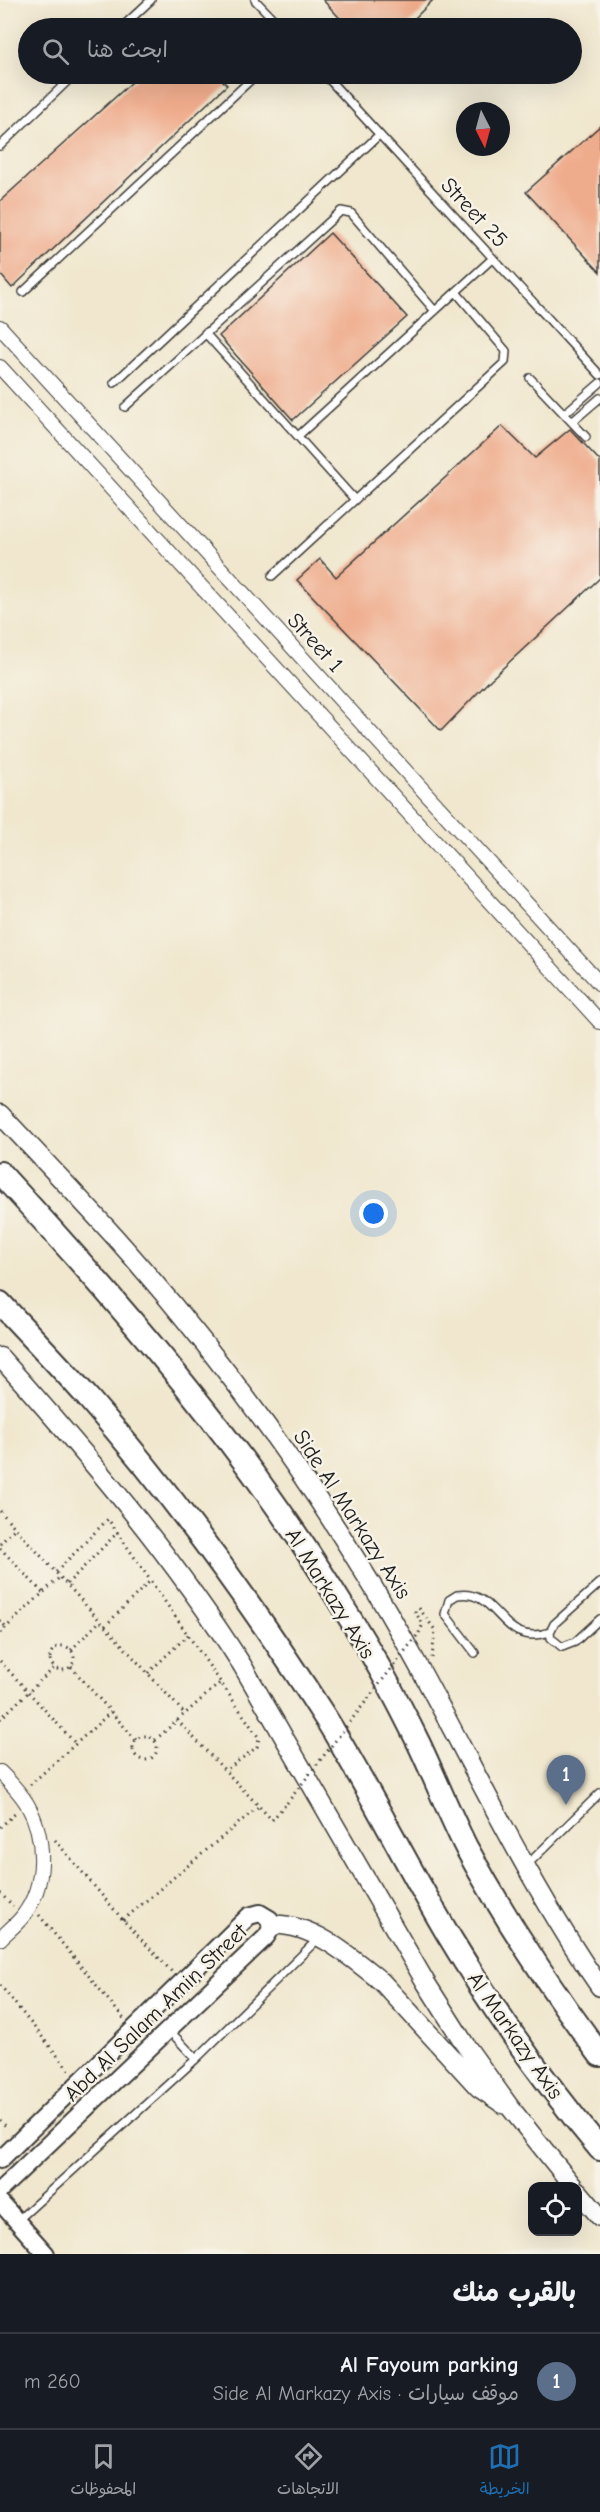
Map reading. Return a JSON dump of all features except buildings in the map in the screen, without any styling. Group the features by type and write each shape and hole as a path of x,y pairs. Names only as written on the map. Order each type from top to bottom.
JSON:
{"highway":[{"name":"Al Markazy Axis","path":"0,1173 91,1272 222,1431 307,1550 347,1612 384,1677 477,1865 536,1963 600,2055"},
{"name":"Al Markazy Axis","path":"0,1303 88,1398 199,1534 250,1605 326,1720 366,1786 447,1934 487,1998 530,2060 600,2149"}],"main road":[{"name":"Side Al Markazy Axis","path":"0,1114 114,1236 218,1362 286,1455 343,1539 397,1626 526,1865 580,1958 600,1987"},
{"path":"0,1357 135,1515 210,1615 242,1665 426,1983 466,2046 509,2106 569,2182"},
{"path":"271,1925 302,1928 320,1937 382,1982 478,2087 491,2098 509,2106"},
{"path":"582,2196 600,2217"}],"street":[{"name":"Street 1","path":"0,327 600,984"},
{"name":"Street 1","path":"0,367 600,1022"},
{"path":"0,1377 19,1378"},
{"path":"0,1772 23,1798 40,1836 42,1859 38,1882 30,1904 23,1916 0,1939"},
{"name":"Abd Al Salam Amin Street","path":"0,2160 249,1916 254,1913 266,1915 271,1925 269,1934 0,2190"},
{"path":"0,2202 46,2254"}],"lane":[{"path":"132,18 151,0"},
{"path":"255,0 272,18"},
{"path":"0,146 65,84"},
{"path":"22,292 246,84"},
{"name":"Street 25","path":"333,84 600,375"},
{"path":"114,383 379,135"},
{"path":"125,407 341,211 351,213 435,311"},
{"path":"298,436 493,258"},
{"path":"272,576 505,362 506,351 456,292"},
{"path":"205,333 355,500"},
{"path":"530,378 586,437"},
{"path":"564,414 600,383"},
{"path":"572,422 600,398"},
{"path":"600,1583 554,1624 550,1632 551,1638 562,1647 569,1646 600,1619"},
{"path":"475,1653 445,1614 449,1600 457,1595 484,1600 504,1622 520,1634 540,1635 550,1632"},
{"path":"526,1865 600,1793"},
{"path":"17,2221 196,2059 320,1937"},
{"path":"169,2030 196,2059"}],"path":[{"path":"0,1511 184,1713"},
{"path":"56,1572 108,1519 189,1634 259,1740 257,1747 225,1771"},
{"path":"0,1544 15,1528"},
{"path":"67,1584 118,1532"},
{"path":"0,1548 43,1593"},
{"path":"0,1633 60,1578"},
{"path":"105,1626 152,1580"},
{"path":"177,1720 272,1820 419,1633 423,1624 415,1612 420,1608 435,1630"},
{"path":"0,1620 6,1627"},
{"path":"71,1650 100,1621"},
{"path":"148,1673 189,1634"},
{"path":"62,1646 71,1650 74,1662 71,1667 63,1671 54,1668 49,1659 52,1650 62,1646"},
{"path":"0,1661 75,1743"},
{"path":"71,1667 136,1740"},
{"path":"0,1719 54,1668"},
{"path":"155,1740 221,1682"},
{"path":"0,1827 23,1798 75,1743 111,1712"},
{"path":"146,1736 155,1740 157,1744 155,1755 145,1759 140,1758 134,1750 136,1740 146,1736"},
{"path":"123,1920 258,1807"},
{"path":"55,1840 123,1920 182,1983"},
{"path":"30,1904 134,2030"},
{"path":"0,1985 79,2084"}],"place":[{"name":"Al Fayoum parking","path":"566,1805"}]}
